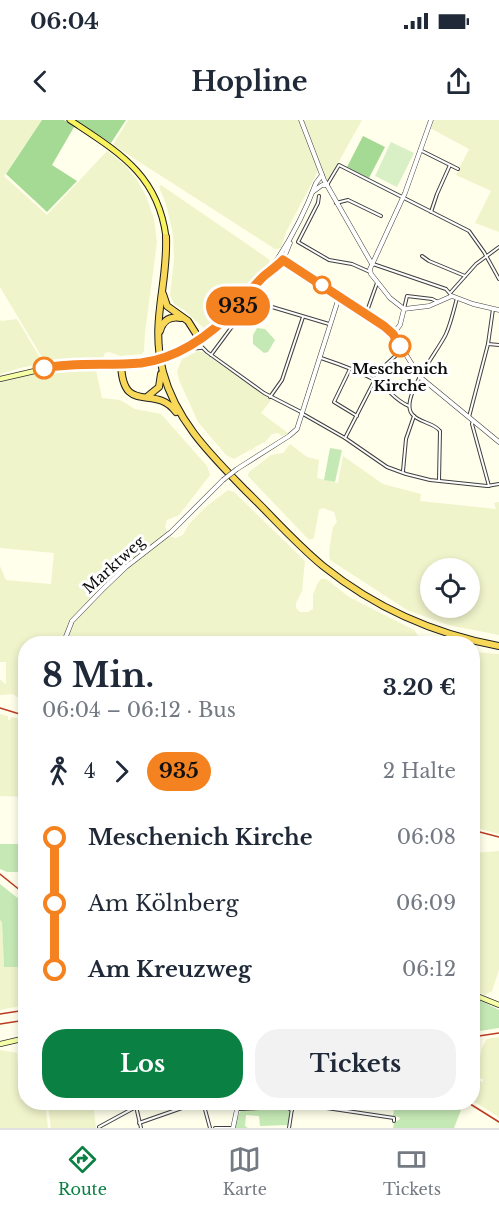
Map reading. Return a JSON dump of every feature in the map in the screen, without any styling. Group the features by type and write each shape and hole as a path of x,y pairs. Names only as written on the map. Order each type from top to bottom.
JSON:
{"highway":[{"path":"166,237 166,257 158,317 161,364 172,397 196,437 216,460 322,565 367,597 407,618 457,636"},
{"path":"161,287 167,306 192,326 200,343"},
{"path":"158,343 160,329 164,322 172,317 185,319"},
{"path":"122,364 123,379 129,393 165,401 184,420"},
{"path":"144,398 153,394 160,386 161,364"},
{"path":"480,641 499,646"}],"main road":[{"path":"70,120 130,162 149,186 160,208 166,237"},
{"path":"0,379 51,367 152,361 200,343"},
{"path":"480,997 499,1005"},
{"path":"0,1044 18,1040"}],"street":[{"path":"301,120 323,177 372,264 499,310"},
{"path":"370,272 404,198 431,120"},
{"path":"420,150 458,169"},
{"path":"327,185 340,165 469,231 499,279"},
{"path":"431,212 450,165"},
{"path":"281,259 313,191 323,177"},
{"path":"313,191 322,185 327,185"},
{"path":"319,196 318,203 298,242 329,260 352,264 370,272 390,298 404,309 438,303 453,295"},
{"path":"336,203 348,200 381,216"},
{"path":"293,234 287,253 288,260 298,269"},
{"path":"403,472 406,439 414,416 410,406 420,377 447,333 453,295 465,276 499,247"},
{"path":"200,343 287,253"},
{"path":"422,256 465,276"},
{"path":"281,259 393,334 420,377 499,442"},
{"path":"366,314 376,288 376,280"},
{"path":"376,288 382,287"},
{"path":"328,290 336,304 336,312"},
{"path":"393,334 400,326 407,296 432,299 438,303"},
{"path":"336,304 341,298"},
{"path":"336,312 341,298"},
{"path":"211,355 231,328 255,304 262,304 332,325"},
{"path":"489,486 471,419 488,344 493,309"},
{"name":"Marktweg","path":"66,636 72,621 126,567 171,532 223,480 297,429 336,312"},
{"path":"270,397 282,380 304,316"},
{"path":"200,343 211,355 270,397 345,438 387,467 424,479 489,486 499,484"},
{"path":"200,343 205,350"},
{"path":"488,344 499,345"},
{"path":"345,438 380,370 403,349"},
{"path":"321,358 375,380 401,403 410,406"},
{"path":"350,369 334,402 357,416"},
{"path":"414,416 435,426 440,431 439,480"},
{"path":"99,1127 131,1110"},
{"path":"136,1110 141,1128"},
{"path":"139,1123 177,1110"},
{"path":"204,1110 210,1128"},
{"path":"215,1128 233,1128 237,1110"},
{"path":"289,1128 292,1110"},
{"path":"340,1110 394,1118 394,1121"}],"green space":[{"path":"0,120 42,120 4,176 47,215 107,151 125,165 137,180 146,196 154,219 157,242 142,354 120,356 109,352 105,353 102,361 98,362 47,365 43,359 0,287"},
{"path":"42,120 64,120 74,127 52,165 77,181 47,212 6,174"},
{"path":"75,120 126,120 111,143"},
{"path":"128,120 299,120 317,165 317,173 286,232 281,248 275,249 113,145"},
{"path":"303,120 362,120 328,181 326,180"},
{"path":"432,120 499,120 499,232 475,223 491,191 456,175 469,149 430,128"},
{"path":"363,136 385,147 369,178 347,167"},
{"path":"391,142 414,153 397,187 375,176"},
{"path":"161,185 270,260 268,267 242,296 206,330 174,304 170,295 174,260 173,234 166,204 159,187"},
{"path":"0,319 1,321 17,319 43,363 1,374 0,377"},
{"path":"257,328 265,329 275,340 268,352 264,353 253,344 253,335"},
{"path":"198,351 271,400 261,413 288,433 282,436 278,433 272,434 266,441 234,459 226,455 198,422 179,380 177,371 182,359"},
{"path":"73,369 96,370 102,398 120,400 135,409 161,414 207,466 210,475 179,515 167,520 165,527 167,531 164,535 123,568 70,621 64,636 18,636 18,697 13,694 0,695 0,679 6,683 6,662 0,662 0,566 6,580 51,584 54,553 0,548 0,383 32,374"},
{"path":"290,444 307,457 319,460 317,478 338,483 343,456 383,484 421,494 420,501 496,509 494,503 499,502 499,635 448,625 429,618 480,618 480,558 420,558 420,615 407,610 330,560 333,527 337,522 334,512 323,508 319,510 314,538 309,540 248,476 249,472 271,455 283,453"},
{"path":"330,448 342,450 335,482 324,480"},
{"path":"228,490 234,492 305,561 302,591 296,603 296,608 300,612 313,609 313,595 317,584 321,579 326,579 349,597 414,630 418,636 68,636 74,622 127,568 168,536 176,538 183,535 189,524"},
{"path":"480,653 499,654 499,834 480,829"},
{"path":"0,714 8,716 8,720 11,717 18,718 18,797 0,796"},
{"path":"0,844 18,844 18,872 7,872 0,869"},
{"path":"499,851 499,970 492,991 485,995 480,993 480,852"},
{"path":"0,884 18,898 18,967 4,967 2,922 0,920"},
{"path":"0,920 2,921 4,967 18,967 18,1006 0,1010"},
{"path":"480,1000 499,1010 499,1028 480,1031"},
{"path":"499,1037 499,1117 480,1105 480,1081 483,1082 483,1079 480,1078 480,1056 487,1039"},
{"path":"0,1050 17,1053 18,1110 46,1110 48,1128 0,1128"},
{"path":"49,1110 94,1110 96,1128 51,1128"},
{"path":"243,1110 291,1111 288,1125 260,1126 259,1116 246,1115 245,1126 248,1128 235,1128 239,1114"},
{"path":"394,1110 461,1110 454,1128 393,1128 394,1123 400,1119 393,1116"}],"tram line":[{"path":"0,1014 18,1011"}],"railway":[{"path":"0,708 18,714"},
{"path":"480,832 499,837"},
{"path":"0,874 18,889"},
{"path":"0,1024 18,1021"},
{"path":"480,1036 499,1033"},
{"path":"480,1110 499,1122"}],"bus line":[{"name":"935","path":"44,368 137,363 169,356 197,342 217,327 268,272 283,260 384,326 393,334 400,346"}],"place":[{"name":"Meschenich Kirche","path":"400,346"}]}
